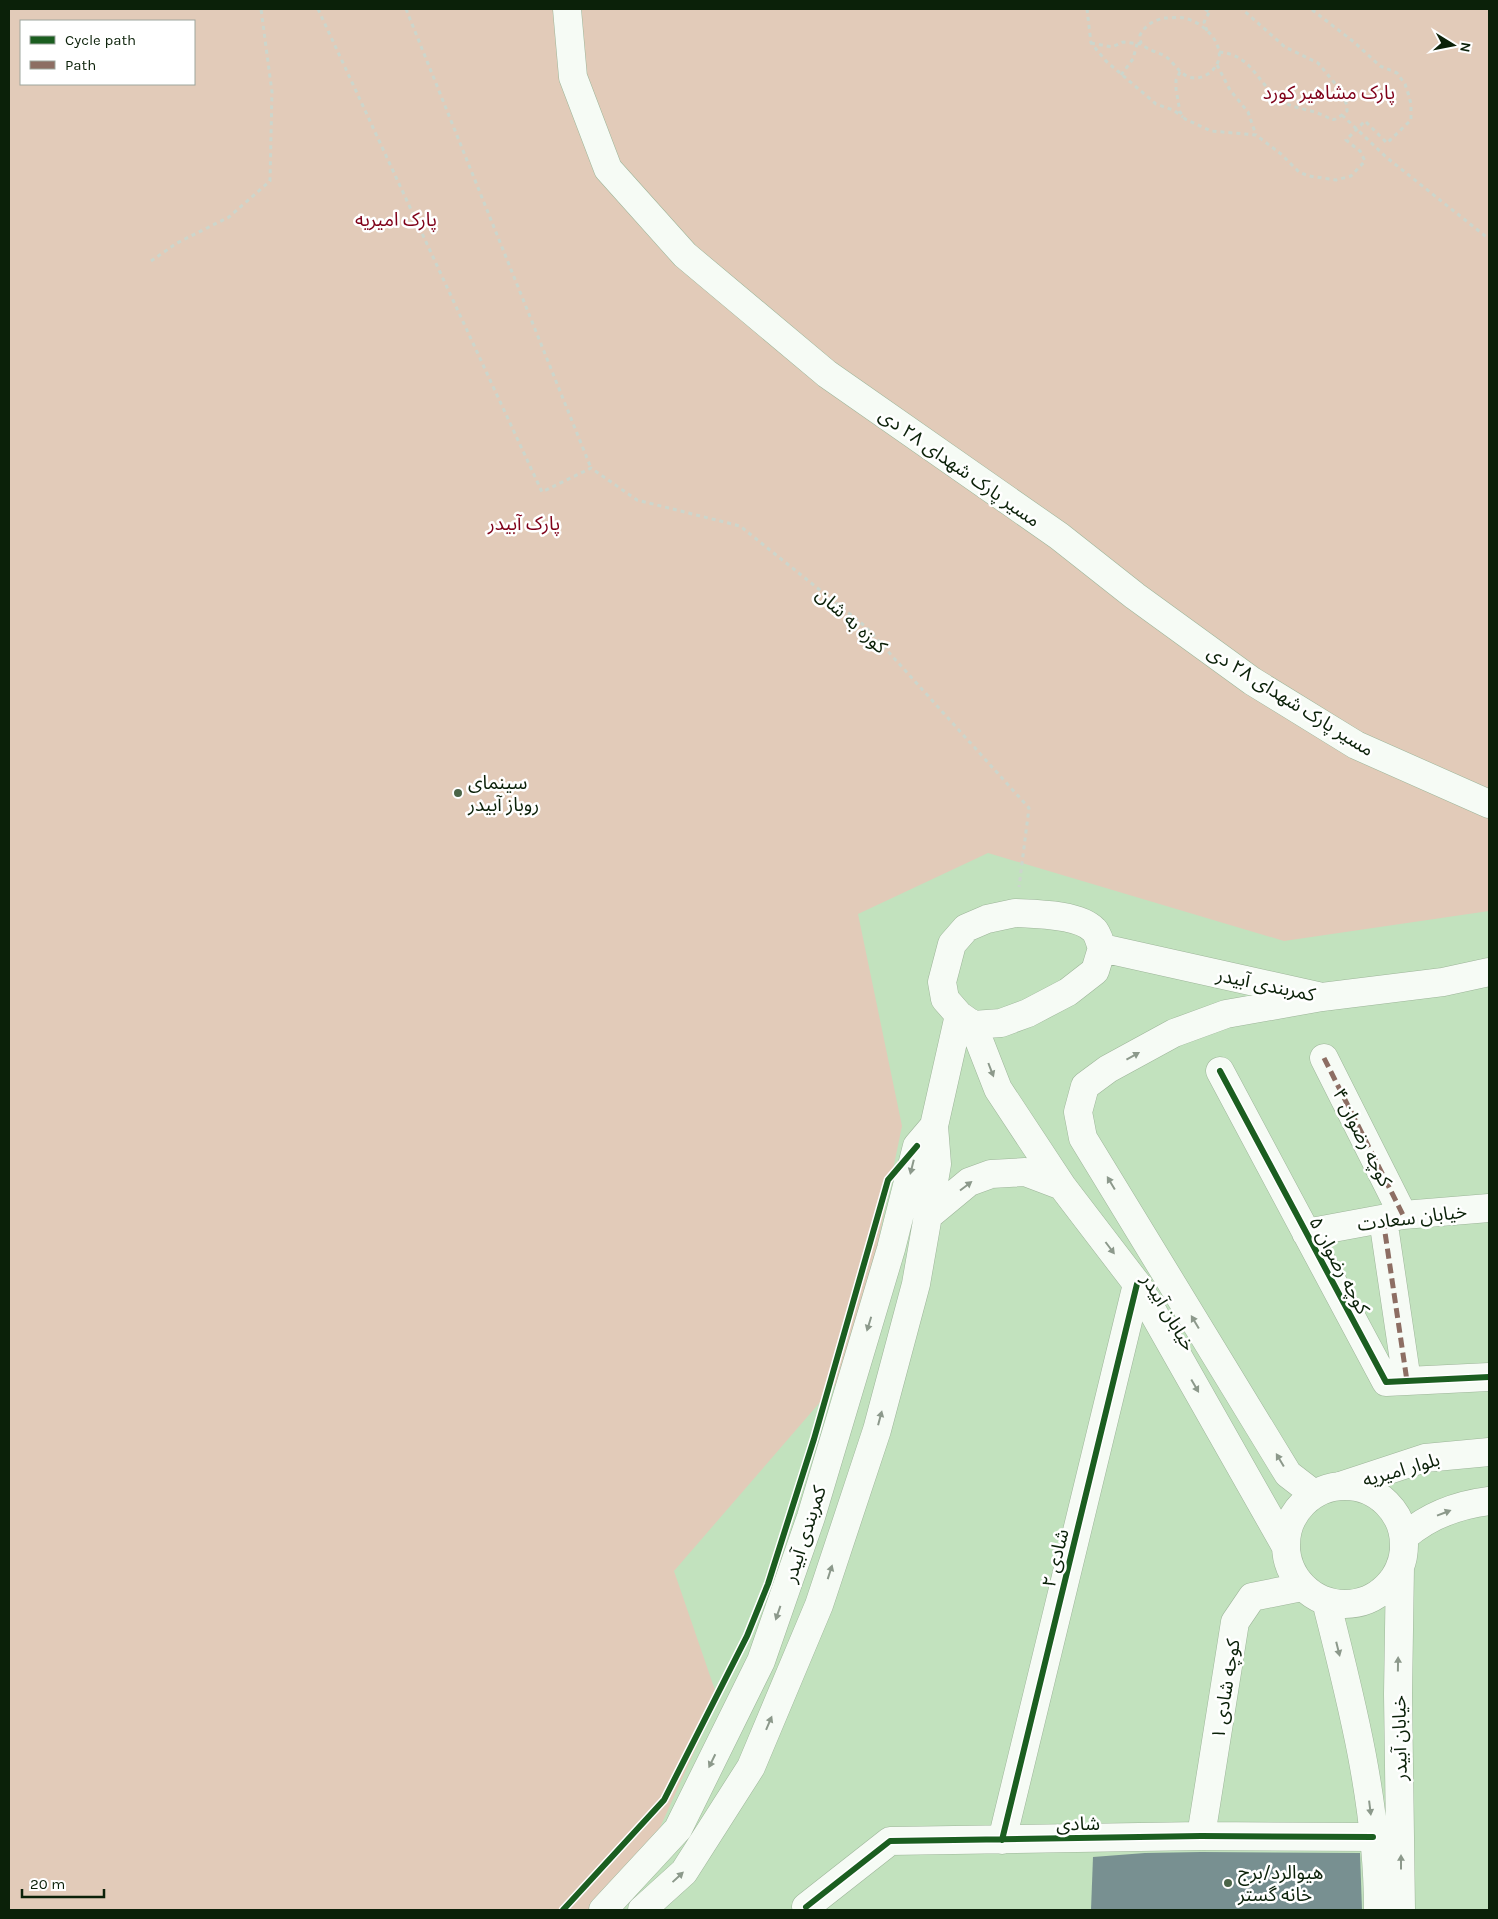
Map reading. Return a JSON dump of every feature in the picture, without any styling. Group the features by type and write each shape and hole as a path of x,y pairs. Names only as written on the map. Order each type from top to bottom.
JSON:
{"main road":[{"name":"مسیر پارک شهدای ۲۸ دی","path":"567,9 573,77 608,169 692,261 827,374 1059,536 1135,596 1252,681 1356,745 1489,804"},
{"path":"1015,913 1048,914 1078,921 1094,930 1102,948 1095,971 1068,992 1028,1013 1001,1024 966,1020 945,999 942,982 952,944 966,928 987,919 1015,913"},
{"name":"کمربندی آبیدر","path":"1102,948 1322,997 1442,982 1489,972"},
{"name":"خیابان آبیدر","path":"1314,1494 1288,1474 1083,1138 1078,1112 1085,1086 1108,1069 1174,1032 1226,1014 1322,997"},
{"name":"کمربندی آبیدر","path":"642,1910 684,1872 751,1767 819,1605 876,1430 916,1284 937,1164 934,1126 966,1020"},
{"name":"خیابان آبیدر","path":"966,1020 998,1089 1062,1186 1136,1284 1286,1545"},
{"name":"کوچه رضوان ۴","path":"1324,1058 1393,1217 1407,1381"},
{"name":"کوچه رضوان ۵","path":"1220,1071 1386,1382 1489,1377"},
{"name":"کمربندی آبیدر","path":"603,1910 678,1829 761,1661 811,1517 891,1250 917,1146 934,1126"},
{"path":"928,1216 969,1182 991,1174 1025,1172 1062,1186"},
{"name":"خیابان سعادت","path":"1306,1233 1393,1217 1489,1208"},
{"name":"شادی ۲","path":"1002,1840 1136,1284"},
{"name":"بلوار امیریه","path":"1342,1485 1425,1458 1489,1452"},
{"path":"1342,1485 1360,1487 1376,1494 1389,1506 1399,1520 1404,1537 1404,1552 1400,1566 1391,1582 1378,1594 1362,1602 1344,1604 1326,1601 1313,1595 1302,1586 1293,1574 1288,1560 1286,1545 1289,1525 1299,1508 1314,1494 1342,1485"},
{"path":"1404,1537 1419,1524 1437,1515 1469,1504 1489,1501"},
{"name":"خیابان آبیدر","path":"1400,1566 1398,1694 1401,1910"},
{"name":"کوچه شادی ۱","path":"1201,1836 1235,1622 1252,1597 1302,1586"},
{"name":"خیابان آبیدر","path":"1326,1601 1354,1711 1364,1767 1374,1836 1378,1878 1378,1910"},
{"name":"شادی","path":"806,1907 890,1841 1201,1836 1374,1836"}],"path":[{"path":"151,261 177,244 229,217 270,181 272,92 261,9"},
{"path":"318,9 542,492 591,468 406,9"},
{"path":"1087,9 1091,43 1121,75 1156,104 1173,110 1185,119 1211,131 1256,135 1281,154 1299,172 1309,176 1336,180 1350,176 1365,161 1360,151 1346,140 1365,121 1387,142 1411,120 1411,104 1405,84 1397,73 1380,66 1354,42 1311,9"},
{"path":"1205,9 1210,10 1204,22 1207,32"},
{"path":"1219,52 1228,53 1240,58 1250,66 1276,97 1292,107 1320,114 1332,120 1337,120 1347,110 1347,105 1338,87 1318,63 1285,47 1242,9"},
{"path":"1091,43 1112,47 1123,42 1139,44 1167,57 1180,72 1190,77 1201,78 1212,72 1217,64 1219,52 1213,38 1197,22 1182,18 1164,18 1146,26 1140,35 1139,44 1133,59 1121,75"},
{"path":"1217,64 1230,90 1248,112 1256,135"},
{"path":"1180,72 1176,80 1176,89 1180,112 1185,119"},
{"path":"1342,115 1386,157 1489,239"}],"green space":[{"name":"پارک آبیدر","path":"9,9 1489,9 1489,911 1284,941 988,853 858,914 902,1126 853,1364 674,1571 718,1699 635,1883 594,1910 9,1910"}],"building":[{"name":"هیوالرد/برج خانه گستر","path":"1145,1853 1360,1853 1362,1910 1091,1910 1093,1857"}],"marked path":[{"path":"1324,1058 1403,1215"},
{"path":"1383,1219 1407,1381"}],"cycle path":[{"path":"1220,1071 1386,1382 1489,1377"},
{"path":"563,1910 664,1800 747,1636 768,1584 814,1439 888,1180 917,1146"},
{"path":"1002,1840 1137,1284"},
{"path":"806,1907 890,1841 1201,1836 1373,1837"}],"place":[{"name":"سینمای روباز آبیدر","path":"458,793"},
{"name":"هیوالرد/برج خانه گستر","path":"1228,1883"}],"park label":[{"name":"پارک مشاهیر کورد","path":"1329,92"},
{"name":"پارک امیریه","path":"396,219"}]}
